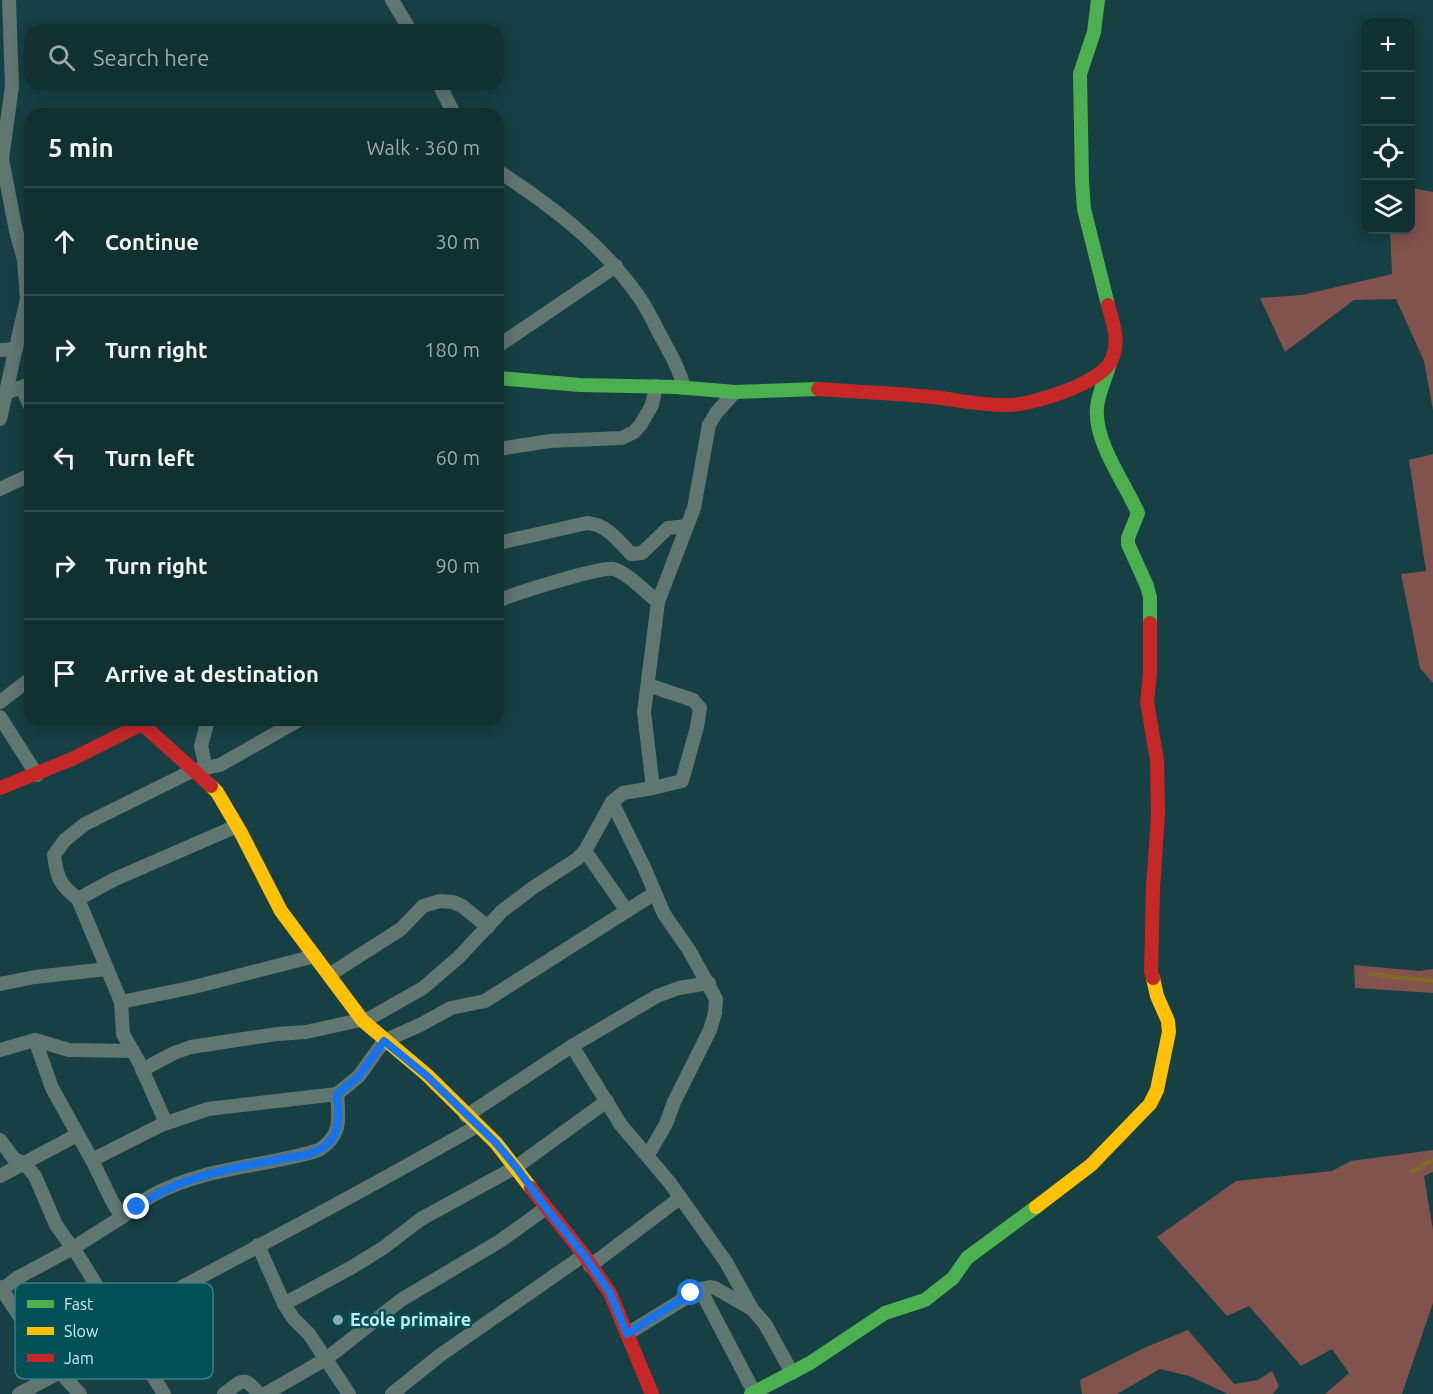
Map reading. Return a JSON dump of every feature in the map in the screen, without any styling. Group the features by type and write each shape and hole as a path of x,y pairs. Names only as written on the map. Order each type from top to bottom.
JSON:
{"street":[{"path":"9,0 12,86 4,118 2,159 5,205 24,252"},
{"path":"392,0 406,24"},
{"path":"700,1289 753,1394 792,1373 885,1313 925,1300 953,1278 968,1258 1091,1165 1150,1104 1157,1090 1169,1032 1168,1021 1157,996 1151,971 1158,815 1157,760 1147,702 1150,673 1150,597 1128,544 1128,538 1138,513 1105,445 1097,422 1097,408 1116,345 1115,331 1084,209 1080,74 1094,32 1098,0"},
{"path":"443,90 451,108"},
{"path":"504,175 582,232 616,266 641,298 679,370 684,388"},
{"path":"504,342 598,276 616,266"},
{"path":"0,419 3,394 24,313"},
{"path":"0,350 16,349"},
{"path":"504,379 580,385 656,386 735,392 816,389 1009,405 1034,402 1065,392 1090,379 1110,363"},
{"path":"504,448 550,441 622,438 634,432 641,424 652,405 656,386"},
{"path":"3,394 24,387"},
{"path":"653,788 644,712 658,602 694,508 709,425 716,413 735,392"},
{"path":"0,489 24,478"},
{"path":"504,542 587,523 598,524 614,536 631,554 637,555 668,528 687,525"},
{"path":"504,599 607,568 616,569 658,602"},
{"path":"0,702 24,684"},
{"path":"142,1070 191,1047 306,1032 363,1021 423,988 459,957 516,899 565,868 585,851 612,802 623,793 682,781 698,727 700,708 693,700 648,685"},
{"path":"0,717 37,775"},
{"path":"0,788 57,768 116,739 134,726"},
{"path":"144,726 199,770 217,792 281,911 363,1021 427,1076 516,1167 587,1260 610,1293 652,1394"},
{"path":"199,770 201,746 206,726"},
{"path":"166,1123 123,1034 121,1002 78,899 65,888 56,875 54,855 65,840 85,824 199,770 220,765 288,726"},
{"path":"612,802 664,914 679,934 716,999 710,1030 674,1102 666,1124 648,1155"},
{"path":"78,899 115,879 237,826"},
{"path":"585,851 627,912"},
{"path":"92,1160 166,1123 208,1109 337,1094 359,1076 384,1041 451,1008 485,1001 656,894"},
{"path":"329,975 401,928 423,906 453,902 462,906 488,927"},
{"path":"121,1002 194,987 315,956"},
{"path":"0,984 35,977 107,969"},
{"path":"466,1116 572,1046 657,996 680,988 709,984"},
{"path":"0,1050 35,1040 62,1050 133,1051"},
{"path":"35,1040 52,1088 122,1217"},
{"path":"572,1046 621,1125 648,1155 726,1262 752,1309 765,1324 792,1373"},
{"path":"15,1310 1,1289 73,1248 152,1196 180,1184 226,1170 319,1150 331,1143 340,1122 337,1094"},
{"path":"284,1304 354,1266 383,1248 421,1219 516,1167 607,1101"},
{"path":"188,1283 332,1208 477,1126"},
{"path":"0,1176 77,1135"},
{"path":"0,1140 14,1159 24,1163 40,1187 56,1225 95,1283"},
{"path":"392,1394 439,1356 680,1198"},
{"path":"266,1394 326,1359 401,1300 500,1241 546,1208"},
{"path":"258,1245 284,1304 293,1318 309,1334 349,1394"},
{"path":"627,1334 700,1289 710,1287 752,1309"},
{"path":"19,1394 47,1379"},
{"path":"66,1379 80,1394"},
{"path":"155,1379 164,1394"},
{"path":"224,1394 246,1381 250,1382 259,1394"}],"shaded area":[{"path":"1415,189 1433,192 1433,410 1424,361 1396,299 1354,300 1285,352 1260,298 1302,295 1392,274 1390,234 1415,234"},
{"path":"1433,454 1433,683 1420,668 1401,574 1426,571 1409,460"},
{"path":"1354,965 1419,971 1433,969 1433,993 1355,988"},
{"path":"1433,1150 1433,1172 1424,1176 1433,1230 1433,1303 1402,1394 1325,1394 1349,1373 1332,1349 1301,1366 1249,1306 1227,1316 1157,1237 1236,1181 1332,1171 1351,1161"},
{"path":"1188,1330 1234,1384 1258,1380 1272,1371 1279,1386 1273,1394 1228,1394 1189,1376 1160,1369 1117,1394 1082,1394 1080,1380 1144,1348"}],"waterway":[{"path":"1370,974 1433,981"},
{"path":"1411,1172 1433,1160"}],"traffic: fast":[{"path":"1098,0 1094,32 1080,74 1082,181 1084,209 1108,305"},
{"path":"1110,363 1099,397 1097,421 1105,448 1138,513 1128,538 1128,544 1147,586 1150,597 1150,623"},
{"path":"504,379 580,385 676,387 735,392 818,389"},
{"path":"751,1394 810,1363 885,1313 925,1300 953,1278 967,1258 1036,1207"}],"traffic: slow":[{"path":"211,786 240,831 281,911 363,1021 427,1075 496,1143 531,1188"},
{"path":"1036,1207 1091,1165 1150,1104 1157,1090 1169,1032 1168,1021 1157,996 1153,978"}],"traffic: jam":[{"path":"818,389 933,397 981,404 1010,405 1035,401 1067,391 1106,368 1112,359 1116,339 1108,305"},
{"path":"1150,623 1150,673 1147,702 1157,760 1158,815 1153,888 1151,971 1153,978"},
{"path":"0,788 72,759 138,726"},
{"path":"144,726 211,786"},
{"path":"531,1188 584,1255 610,1293 652,1394"}],"place":[{"name":"Ecole primaire","path":"338,1320"}],"route":[{"path":"137,1207 152,1196 180,1184 226,1170 309,1154 331,1143 340,1122 337,1094 359,1076 384,1041 427,1076 496,1143 516,1167 584,1255 610,1293 627,1334 691,1293"}]}
